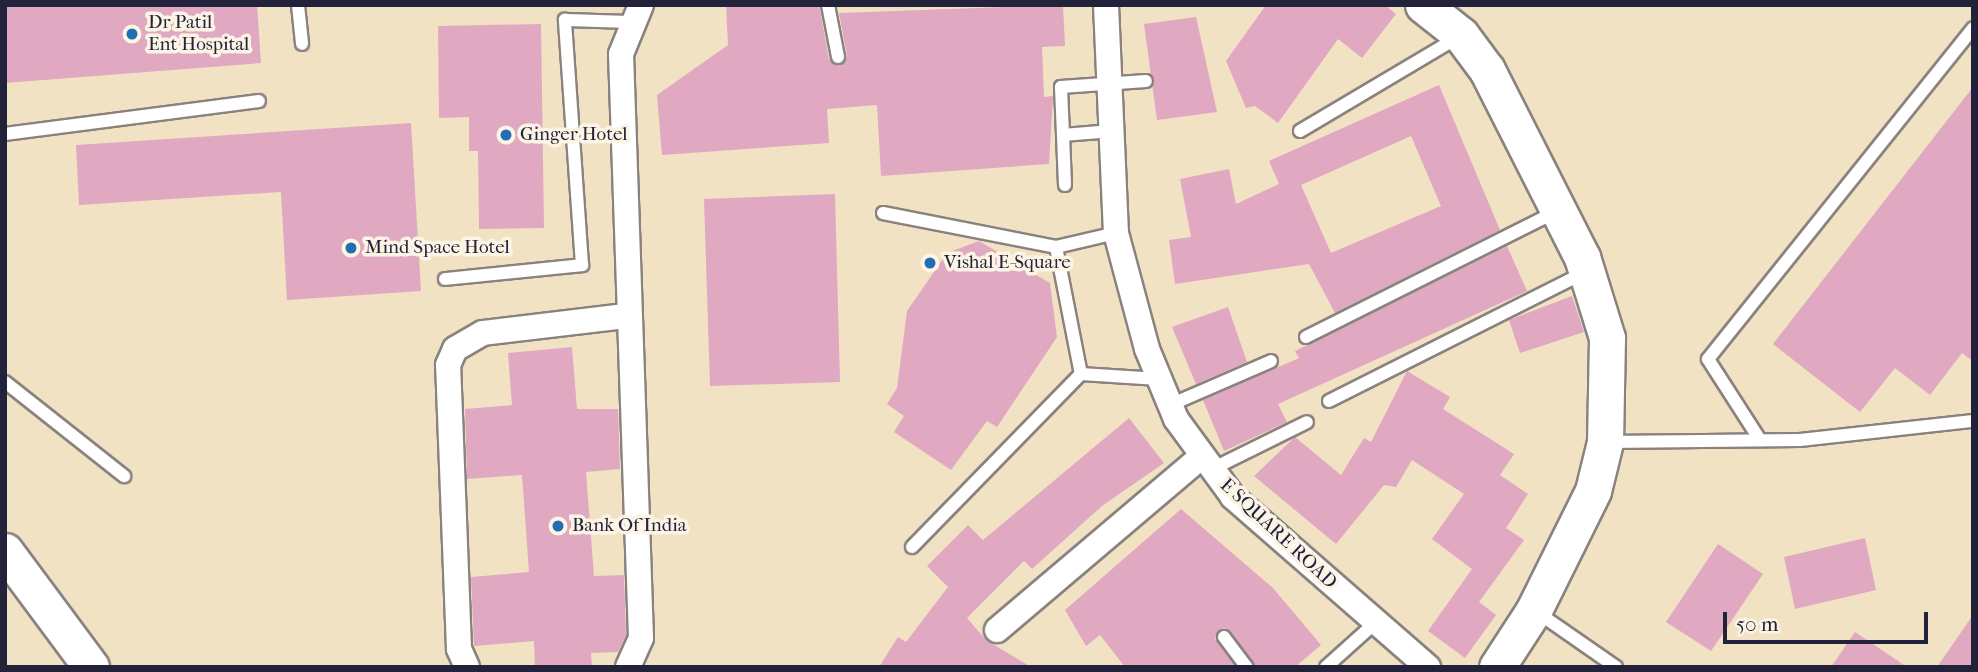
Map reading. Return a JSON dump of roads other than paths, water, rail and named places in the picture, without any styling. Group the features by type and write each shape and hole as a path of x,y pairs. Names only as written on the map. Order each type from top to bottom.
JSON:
{"main road":[{"path":"1423,5 1461,35 1487,70 1587,271 1607,338 1605,442 1593,491 1534,610 1497,667"},
{"path":"7,556 91,667"}],"street":[{"name":"E SQUARE ROAD","path":"1106,5 1116,233 1159,379 1170,405 1205,464 1376,622 1429,667"},
{"path":"628,667 641,638 626,316 621,64 636,14"},
{"path":"467,667 459,649 447,365 455,349 483,333 626,316"},
{"path":"997,630 1205,464"}],"lane":[{"path":"298,5 302,44"},
{"path":"828,5 838,57"},
{"path":"445,279 582,265 565,20 636,14"},
{"path":"1760,440 1708,359 1973,28"},
{"path":"1300,131 1461,35"},
{"path":"1065,185 1060,87 1146,81"},
{"path":"5,134 259,101"},
{"path":"1063,135 1112,131"},
{"path":"1306,337 1558,211"},
{"path":"883,213 1056,247 1116,233"},
{"path":"1056,247 1081,374"},
{"path":"1329,401 1587,271"},
{"path":"1170,405 1271,361"},
{"path":"912,547 1081,374 1159,379"},
{"path":"5,382 124,476"},
{"path":"1605,442 1760,440 1973,421"},
{"path":"1205,464 1307,422"},
{"path":"1534,610 1616,667"},
{"path":"1326,667 1376,622"},
{"path":"1224,637 1247,667"}],"place":[{"name":"Dr Patil Ent Hospital","path":"132,34"},
{"name":"Ginger Hotel","path":"506,135"},
{"name":"Mind Space Hotel","path":"351,248"},
{"name":"Vishal E-Square","path":"930,263"},
{"name":"Bank Of India","path":"558,526"}]}
